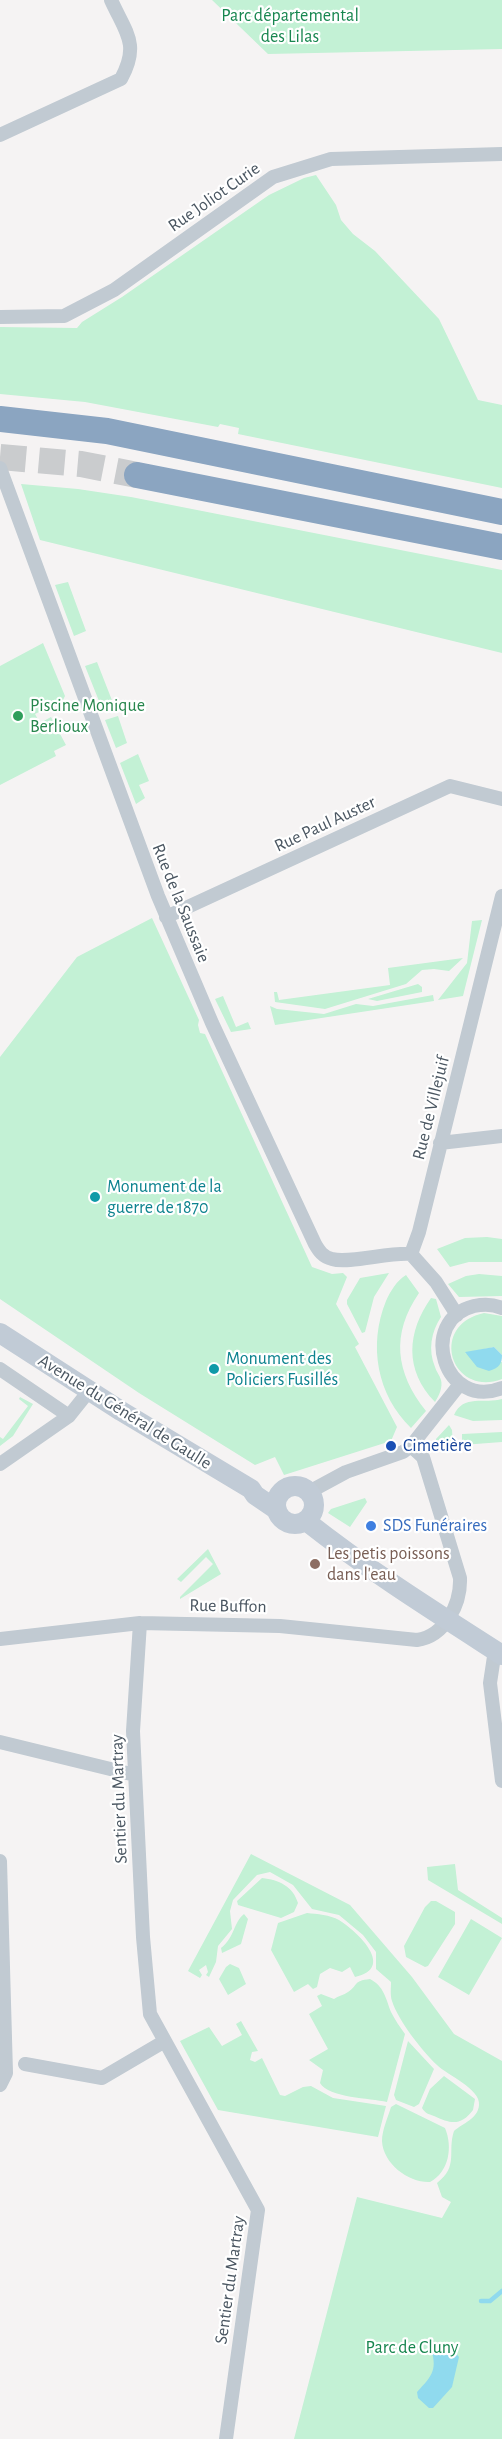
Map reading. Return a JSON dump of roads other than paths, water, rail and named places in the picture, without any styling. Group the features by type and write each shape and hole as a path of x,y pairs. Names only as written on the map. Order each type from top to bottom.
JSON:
{"highway":[{"path":"0,419 107,430 502,512"},
{"path":"137,474 502,547"}],"main road":[{"name":"Avenue du Général de Gaulle","path":"0,1333 89,1391 251,1489 255,1495 277,1510"},
{"path":"251,1489 297,1487 309,1492 314,1508 306,1521 294,1524 283,1520 277,1510 278,1498 285,1489"},
{"path":"306,1521 325,1538 498,1652"}],"street":[{"path":"0,135 122,79 129,64 132,47 111,0"},
{"name":"Rue Joliot Curie","path":"0,317 64,316 114,290 273,177 331,159 502,154"},
{"name":"Rue de la Saussaie","path":"0,468 106,761 166,917 212,1023 318,1250 326,1257 336,1260 398,1253 411,1254"},
{"name":"Rue Paul Auster","path":"166,917 450,786 502,799"},
{"name":"Rue de Villejuif","path":"411,1254 419,1232 502,896"},
{"path":"440,1143 502,1136"},
{"path":"411,1254 436,1282 457,1315"},
{"path":"502,1308 483,1304 457,1315 448,1325 443,1338 442,1352 446,1366 460,1384 479,1392 502,1389"},
{"path":"0,1369 69,1416"},
{"path":"309,1492 346,1472 403,1452 411,1446 460,1384"},
{"path":"0,1464 69,1416 89,1391"},
{"path":"411,1446 423,1457 460,1578 460,1596 447,1620"},
{"name":"Rue Buffon","path":"0,1639 140,1623 280,1626 417,1640 433,1635 447,1620"},
{"name":"Sentier du Martray","path":"140,1623 133,1731 150,2014 258,2210 226,2439"},
{"path":"498,1652 490,1683 502,1781"},
{"path":"0,1742 135,1775"},
{"path":"0,1861 6,2073 0,2085"},
{"path":"25,2064 102,2078 165,2041"}],"water":[{"path":"494,1347 502,1355 501,1361 498,1367 489,1371 477,1367 465,1352"},
{"path":"447,2343 459,2357 452,2387 433,2408 429,2408 418,2398 417,2392 427,2381 434,2366 430,2346"}],"waterway":[{"path":"481,2301 490,2301 502,2291"}],"tunnel":[{"path":"0,457 81,464 137,475"}],"place":[{"name":"Piscine Monique Berlioux","path":"18,716"},
{"name":"Monument de la guerre de 1870","path":"95,1197"},
{"name":"Monument des Policiers Fusillés","path":"214,1369"},
{"name":"Cimetière","path":"391,1446"},
{"name":"SDS Funéraires","path":"371,1526"},
{"name":"Les petis poissons dans l'eau","path":"315,1564"}],"park label":[{"name":"Parc départemental des Lilas","path":"290,26"},
{"name":"Parc de Cluny","path":"412,2348"}]}
